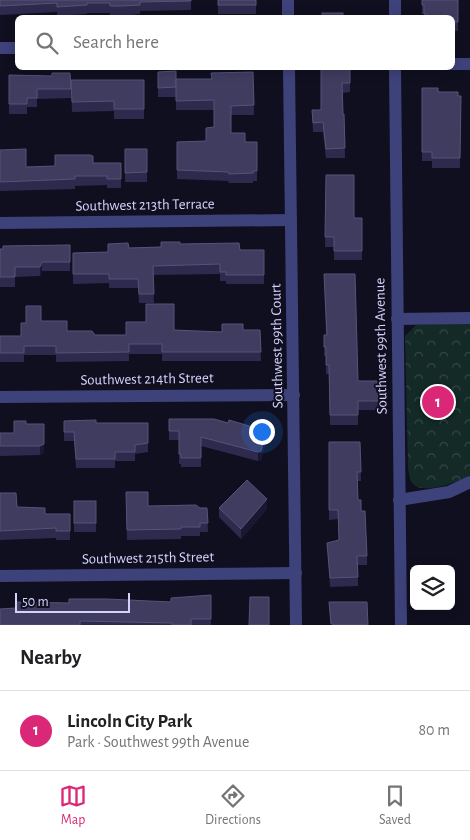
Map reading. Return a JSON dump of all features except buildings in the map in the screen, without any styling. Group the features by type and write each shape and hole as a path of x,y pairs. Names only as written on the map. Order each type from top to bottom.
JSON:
{"street":[{"path":"288,0 288,15"},
{"path":"395,0 395,15"},
{"path":"0,48 15,48"},
{"path":"455,64 470,64"},
{"name":"Southwest 99th Court","path":"289,70 296,625"},
{"name":"Southwest 99th Avenue","path":"395,70 401,625"},
{"name":"Southwest 213th Terrace","path":"0,223 291,220"},
{"path":"397,319 470,318"},
{"name":"Southwest 214th Street","path":"0,397 294,395"},
{"path":"399,500 434,495 466,484"},
{"name":"Southwest 215th Street","path":"0,576 296,573"}],"green space":[{"path":"470,323 470,475 442,486 433,488 418,487 412,483 408,469 405,336 416,325"}],"place":[{"name":"Lincoln City Park","path":"438,402"}]}
